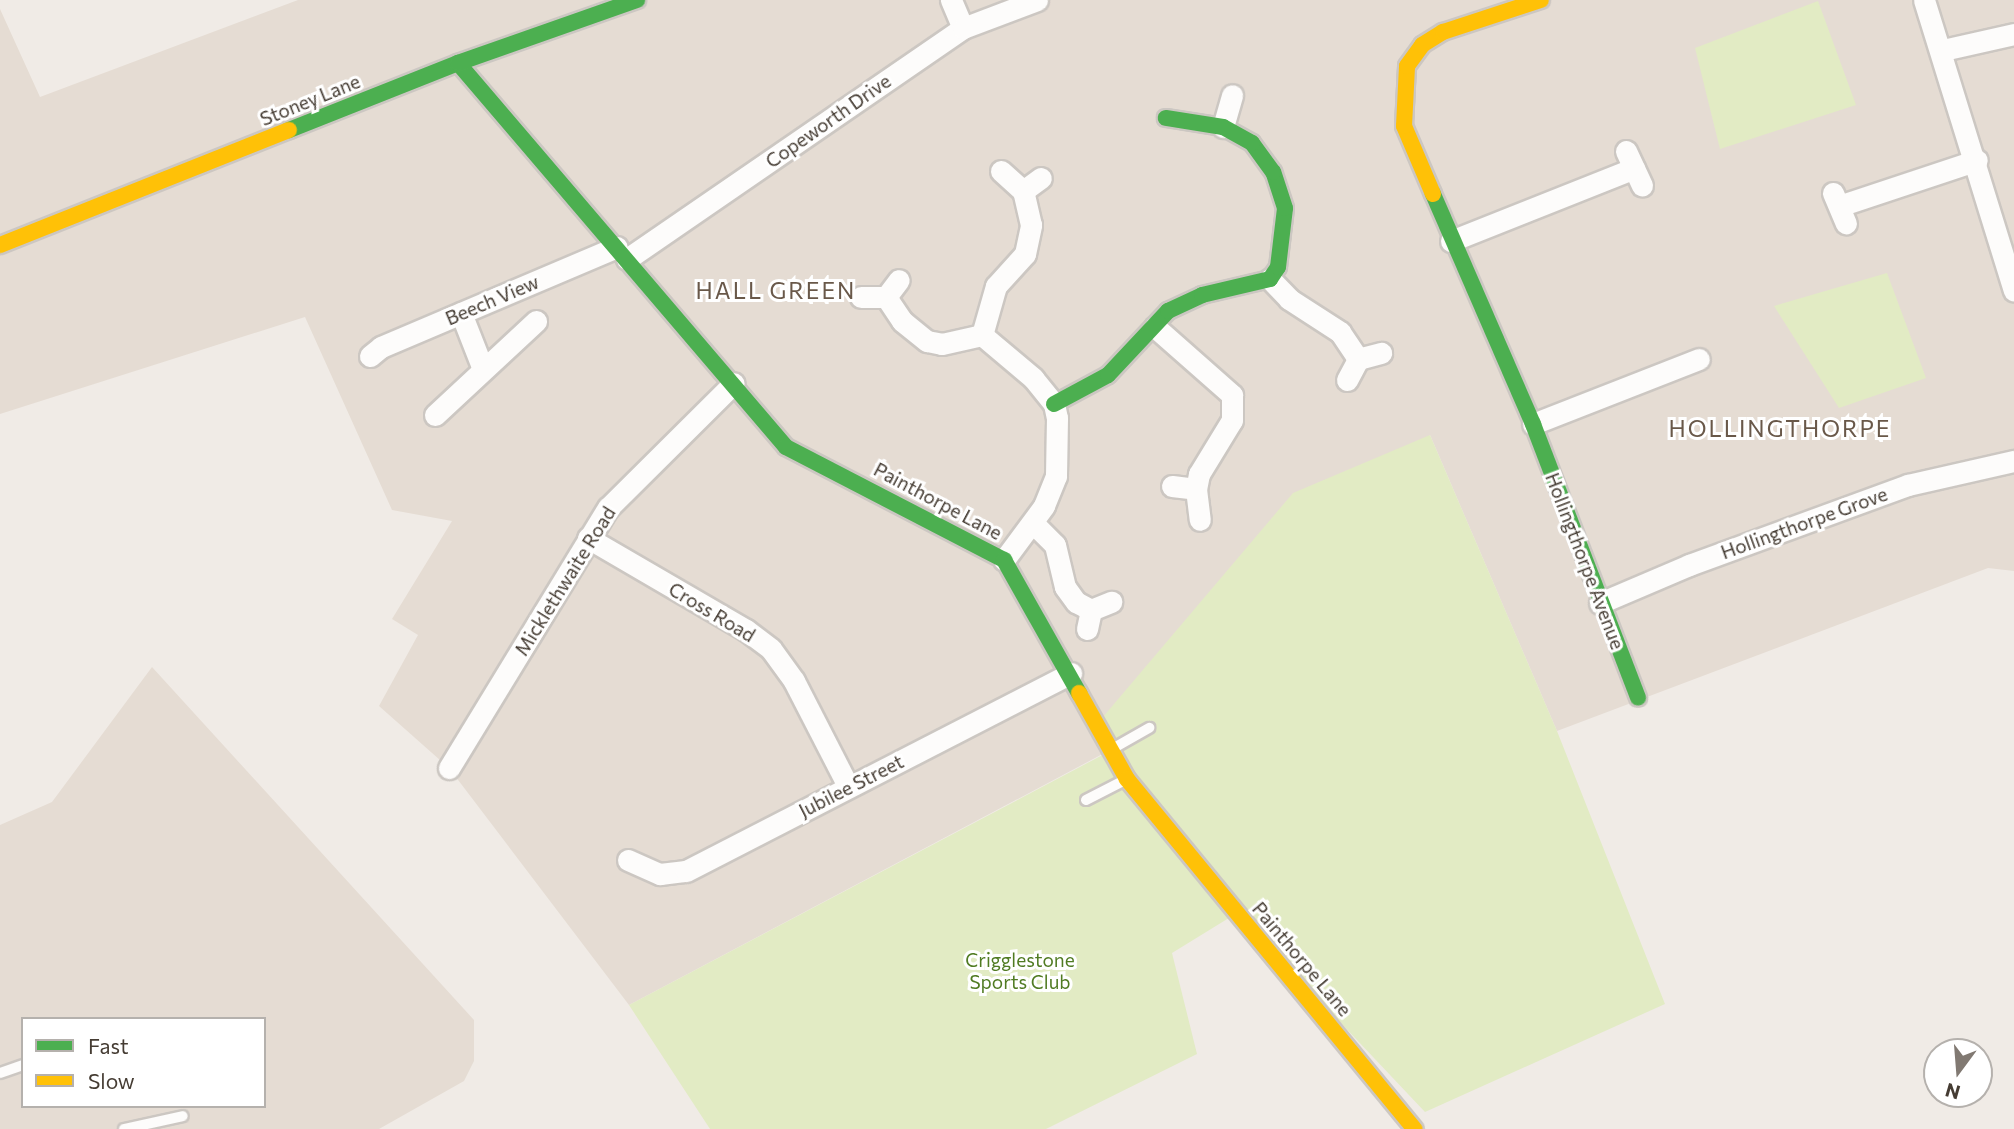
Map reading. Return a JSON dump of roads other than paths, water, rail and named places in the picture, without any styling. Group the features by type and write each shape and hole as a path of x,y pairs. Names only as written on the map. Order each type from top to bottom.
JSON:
{"street":[{"name":"Stoney Lane","path":"0,245 458,63 637,0"},
{"path":"951,0 963,28"},
{"name":"Copeworth Drive","path":"622,253 963,28 1037,0"},
{"name":"Hollingthorpe Avenue","path":"1541,0 1443,32 1422,45 1407,66 1404,125 1451,241 1533,424 1638,698"},
{"path":"1924,0 1943,50 2014,290"},
{"path":"1943,50 2014,34"},
{"name":"Painthorpe Lane","path":"458,63 786,447 1004,560 1070,673 1127,779 1415,1129"},
{"path":"1223,127 1232,95"},
{"path":"1054,404 1108,375 1168,312 1202,295 1270,279 1278,267 1286,228 1280,190 1252,143 1223,127 1166,118"},
{"path":"1840,207 1977,160"},
{"path":"1451,241 1634,168"},
{"path":"982,335 996,286 1025,254 1031,225 1023,191 1001,171"},
{"path":"1023,191 1041,178"},
{"name":"Beech View","path":"370,356 381,346 461,313 622,253"},
{"path":"1270,279 1290,299 1340,332 1358,359"},
{"path":"861,297 892,288 902,321 927,341 942,344 982,335"},
{"path":"461,313 483,369"},
{"path":"435,415 536,321"},
{"path":"1156,327 1232,395 1232,420 1207,459 1196,489 1200,520"},
{"path":"982,335 1033,378 1054,404 1056,476 1033,523 1004,560"},
{"path":"1347,380 1358,359 1381,353"},
{"path":"1533,424 1703,357"},
{"name":"Micklethwaite Road","path":"449,768 608,508 734,383"},
{"name":"Hollingthorpe Grove","path":"1601,603 1689,565 1908,485 2014,461"},
{"path":"1172,486 1196,489"},
{"path":"1033,523 1055,545 1065,587 1076,602 1096,613"},
{"name":"Cross Road","path":"588,538 746,630 771,649 794,681 849,786"},
{"name":"Jubilee Street","path":"628,860 660,874 686,871 1070,673"}],"lane":[{"path":"1112,750 1149,728"},
{"path":"1086,800 1127,779"},
{"path":"0,1073 21,1066"},
{"path":"124,1129 183,1116"}],"district":[{"name":"HALL GREEN","path":"776,290"},
{"name":"HOLLINGTHORPE","path":"1780,428"}],"park label":[{"name":"Crigglestone Sports Club","path":"1020,971"}]}
